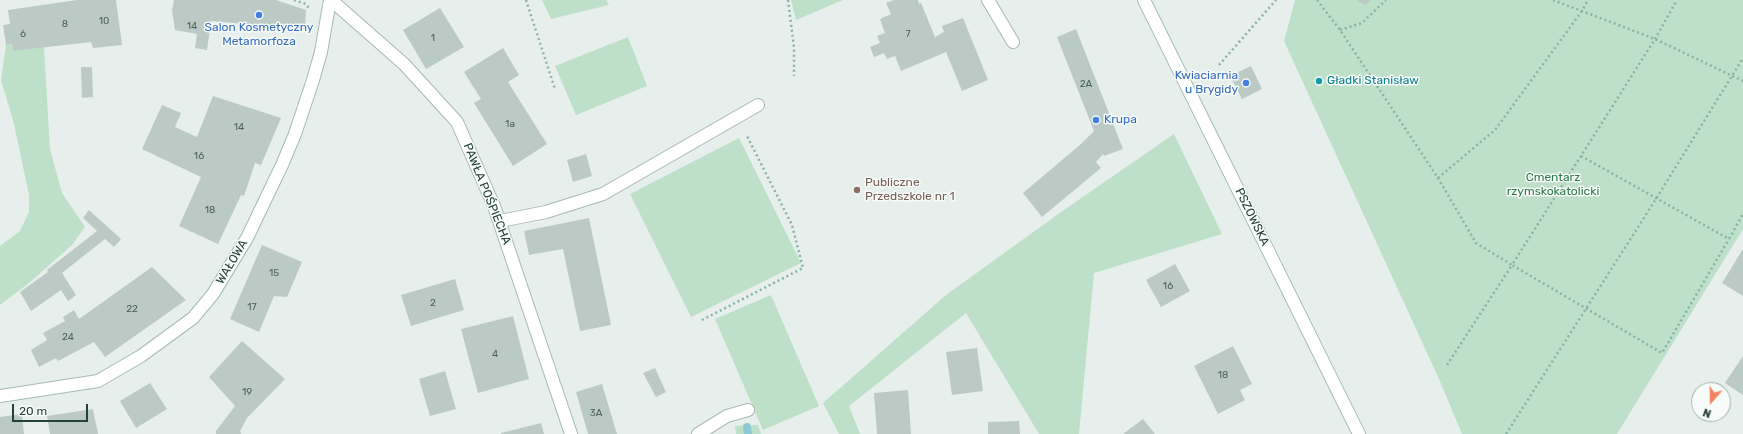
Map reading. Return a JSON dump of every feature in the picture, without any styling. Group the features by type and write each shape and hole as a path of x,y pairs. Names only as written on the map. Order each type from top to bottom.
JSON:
{"street":[{"name":"PAWŁA POŚPIECHA","path":"330,0 404,64 457,122 500,221 571,434"},
{"name":"WAŁOWA","path":"0,396 98,381 141,356 193,318 227,273 247,238 284,159 313,80 321,52 330,0"},
{"path":"988,0 1013,42"},
{"name":"PSZOWSKA","path":"1144,0 1359,434"},
{"path":"500,221 546,212 603,194 758,105"},
{"path":"698,434 727,416 748,410"}],"path":[{"path":"526,0 555,89"},
{"path":"788,0 794,48 794,76"},
{"path":"1220,65 1276,0"},
{"path":"1317,0 1340,30 1438,178 1476,243 1662,353 1743,214"},
{"path":"1340,30 1362,23 1386,0"},
{"path":"1553,0 1655,39 1743,81"},
{"path":"1438,178 1495,130 1582,11 1588,0"},
{"path":"1447,365 1655,39 1677,0"},
{"path":"1506,434 1587,309 1743,58"},
{"path":"702,320 803,268 792,225 738,117"},
{"path":"1581,156 1729,239"}],"green space":[{"path":"542,0 606,0 609,5 551,19"},
{"path":"791,0 843,0 796,20"},
{"name":"Cmentarz rzymskokatolicki","path":"1295,0 1743,0 1743,229 1617,434 1462,434 1439,379 1284,41"},
{"path":"628,37 647,86 576,115 555,66"},
{"path":"12,44 13,51 44,47 50,149 62,193 85,227 72,245 29,283 0,305 0,246 20,231 29,212 29,195 14,124 1,80 6,45"},
{"path":"1174,134 1222,234 1094,273 1079,434 1039,434 966,313 849,406 860,434 839,434 823,403 946,295 1061,212"},
{"path":"739,138 801,263 691,317 630,194"},
{"path":"771,295 819,406 763,430 715,319"},
{"path":"758,425 761,434 736,434 735,426"}],"building":[{"path":"77,0 116,0 122,45 93,48 91,42 13,51 12,44 6,45 3,25 10,24 8,10"},
{"name":"Salon Kosmetyczny Metamorfoza","path":"174,0 276,0 306,10 305,29 211,21 207,50 195,48 197,34 175,30 172,10"},
{"path":"894,0 918,0 919,4 921,3 935,37 944,32 942,26 963,18 988,80 962,91 946,52 901,71 895,56 887,59 884,53 874,57 870,47 880,43 877,36 885,33 880,19 891,14 886,3"},
{"path":"1357,0 1371,0 1365,5"},
{"path":"440,8 464,47 426,69 403,30"},
{"path":"1076,29 1123,149 1104,156 1103,154 1096,162 1101,168 1042,217 1023,193 1081,144 1094,131 1057,37"},
{"path":"503,48 519,75 508,82 547,144 513,166 474,103 481,99 464,72"},
{"name":"Kwiaciarnia u Brygidy","path":"1251,66 1262,89 1242,99 1230,76"},
{"path":"81,67 92,67 93,97 82,98"},
{"path":"213,96 281,118 261,165 255,163 244,196 241,195 218,244 179,226 201,177 142,149 162,105 181,113 175,127 197,137"},
{"path":"586,154 592,176 573,182 567,160"},
{"path":"89,210 121,239 114,247 105,239 62,273 76,295 68,301 61,290 31,311 20,292 48,272 47,270 97,231 83,218"},
{"path":"589,218 611,325 580,331 563,249 529,255 524,231"},
{"path":"262,245 302,262 287,297 274,296 259,332 230,319"},
{"path":"1743,249 1743,296 1722,283"},
{"path":"1175,264 1190,291 1161,307 1146,280"},
{"path":"152,267 186,300 105,357 94,342 58,361 56,358 39,367 31,350 47,340 43,333 65,321 63,317 74,310 79,319"},
{"path":"455,279 464,310 411,326 401,295"},
{"path":"513,316 529,379 478,393 461,329"},
{"path":"242,341 285,379 247,418 240,431 241,434 216,434 216,431 235,406 209,377"},
{"path":"1233,346 1252,384 1240,390 1245,400 1218,414 1194,366"},
{"path":"977,348 983,391 952,395 946,352"},
{"path":"1743,356 1743,395 1731,387 1731,382 1726,382"},
{"path":"655,368 666,392 656,397 643,373"},
{"path":"445,371 456,409 430,416 419,379"},
{"path":"150,383 167,409 136,428 120,401"},
{"path":"602,384 617,434 588,434 576,392"},
{"path":"908,390 911,434 877,434 874,393"},
{"path":"93,409 98,434 50,434 47,416"},
{"path":"22,414 24,434 0,434 0,417"},
{"path":"1143,419 1155,434 1123,434"},
{"path":"1019,421 1020,434 988,434 988,422"},
{"path":"541,423 544,434 501,434 501,433"}],"waterway":[{"path":"747,427 748,434"}],"place":[{"name":"Salon Kosmetyczny Metamorfoza","path":"259,15"},
{"name":"Gładki Stanisław","path":"1319,81"},
{"name":"Kwiaciarnia u Brygidy","path":"1246,83"},
{"name":"Krupa","path":"1096,120"},
{"name":"Publiczne Przedszkole nr 1","path":"857,190"}]}
